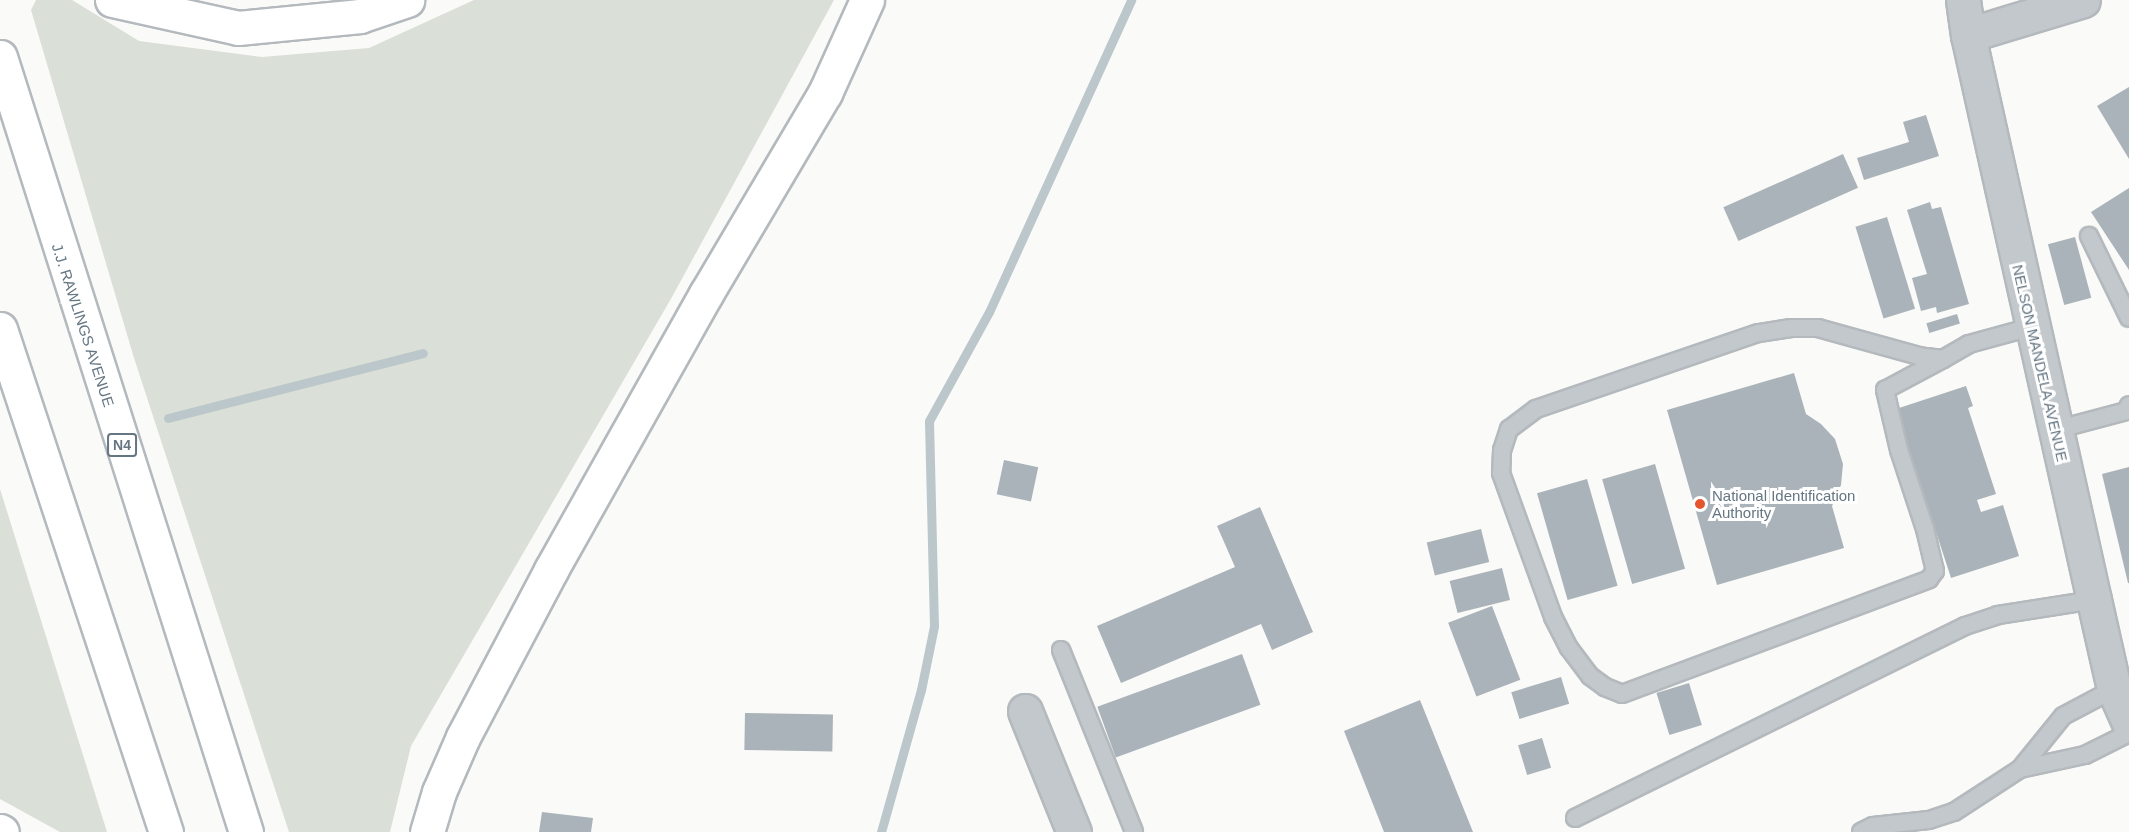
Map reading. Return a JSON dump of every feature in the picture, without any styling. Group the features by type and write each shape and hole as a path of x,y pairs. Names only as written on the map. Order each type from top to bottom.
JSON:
{"highway":[{"path":"112,0 238,28 360,16 406,0"},
{"path":"427,832 439,792 463,737 545,580 706,294 825,93 867,0"},
{"name":"J.J. RAWLINGS AVENUE","path":"0,57 246,832"},
{"path":"0,329 166,832"}],"street":[{"name":"NELSON MANDELA AVENUE","path":"1963,0 1968,35 2031,327 2094,600 2125,713"},
{"path":"1968,35 2083,0"},
{"path":"1025,711 1074,832"}],"lane":[{"path":"2089,236 2129,318"},
{"path":"1943,359 1919,356 1818,328 1791,328 1758,333 1536,409 1509,429 1502,450 1501,473 1553,617 1569,648 1590,676 1605,687 1622,694 1929,579 1935,571 1899,450 1885,390 1943,359 1969,344 2031,327"},
{"path":"2055,430 2128,411"},
{"path":"1575,818 1965,626 1998,615 2094,600"},
{"path":"1061,650 1134,832"},
{"path":"1861,832 1873,826 1929,820 1954,812 2020,769 2063,716 2125,713"},
{"path":"2020,769 2085,754 2125,713"}],"shaded area":[{"path":"36,0 72,0 139,41 262,57 369,48 474,0 834,0 672,297 411,746 390,832 289,832 134,358 31,10"},
{"path":"0,489 107,832 60,832 0,799"}],"building":[{"path":"2129,87 2129,159 2097,106"},
{"path":"1926,115 1939,156 1864,180 1857,158 1909,142 1903,122"},
{"path":"1843,154 1858,188 1738,241 1723,207"},
{"path":"2129,188 2129,270 2091,212"},
{"path":"1930,202 1932,209 1941,207 1969,304 1937,313 1936,307 1921,311 1912,278 1927,274 1907,210"},
{"path":"1887,217 1915,309 1884,318 1855,227"},
{"path":"2075,237 2091,298 2064,305 2048,244"},
{"path":"1957,314 1960,324 1929,333 1926,323"},
{"name":"National Identification Authority","path":"1794,373 1806,414 1821,424 1835,439 1843,464 1841,485 1832,506 1844,548 1717,585 1667,410"},
{"path":"1966,386 1973,406 1968,408 1996,494 1977,500 1981,512 2003,505 2019,556 1951,578 1896,409"},
{"path":"1004,460 1038,467 1031,502 997,494"},
{"path":"1655,464 1685,569 1632,584 1602,479"},
{"path":"2129,467 2129,583 2128,583 2102,474"},
{"path":"1587,479 1618,586 1568,600 1537,493"},
{"path":"1260,507 1313,632 1272,650 1261,624 1121,683 1097,626 1235,567 1217,526"},
{"path":"1481,529 1489,562 1435,576 1427,543"},
{"path":"1502,568 1510,600 1458,613 1450,581"},
{"path":"1492,606 1520,680 1476,697 1448,623"},
{"path":"1242,654 1260,705 1116,757 1097,707"},
{"path":"1561,677 1569,704 1519,719 1511,692"},
{"path":"1689,683 1702,725 1669,735 1656,693"},
{"path":"1420,700 1473,832 1384,832 1344,731"},
{"path":"745,713 833,715 832,752 744,750"},
{"path":"1542,738 1551,768 1527,775 1518,745"},
{"path":"542,812 593,818 591,832 539,832"}],"waterway":[{"path":"881,832 921,690 934,626 929,421 989,312 1131,0"},
{"path":"168,418 423,353"}],"place":[{"name":"National Identification Authority","path":"1700,504"}]}
